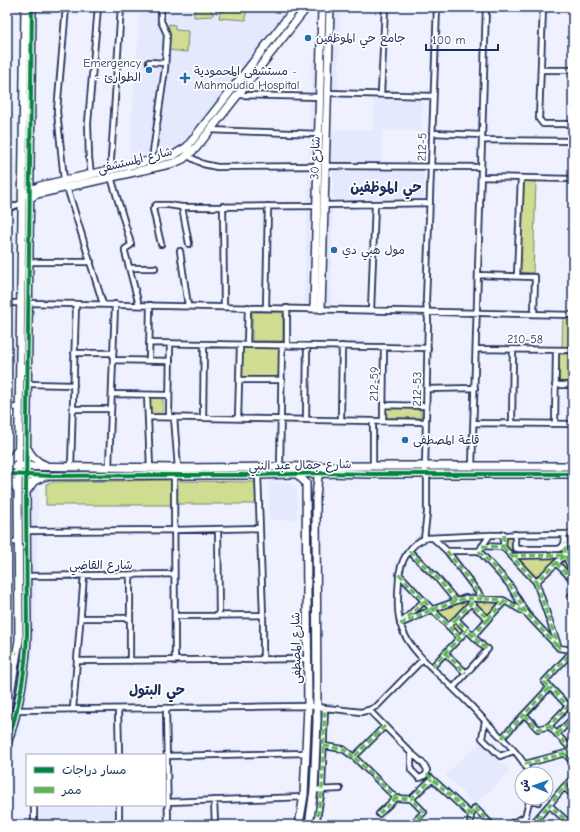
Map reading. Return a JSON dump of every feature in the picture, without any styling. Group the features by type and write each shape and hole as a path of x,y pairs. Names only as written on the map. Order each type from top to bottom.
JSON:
{"street":[{"path":"7,712 10,688 18,650 18,490 23,470 28,384 25,303 25,277 27,263 25,7"},
{"path":"7,209 26,193 32,7"},
{"path":"66,7 57,111 66,184 103,304"},
{"path":"92,174 89,158 88,123 98,7"},
{"path":"111,169 121,7"},
{"path":"152,159 166,63 167,34 161,21 161,7"},
{"name":"شارع المستشفى","path":"26,193 66,184 111,177 174,163 185,153 187,147 296,7"},
{"name":"شارع المستشفى","path":"66,184 92,174 152,159 185,153 196,148 307,7"},
{"name":"شارع 30","path":"322,7 319,134 324,205 322,305"},
{"name":"شارع 30","path":"314,305 317,205 328,93 330,7"},
{"path":"381,94 385,7"},
{"name":"212-5","path":"427,312 437,7"},
{"path":"472,467 486,7"},
{"path":"543,7 540,121 543,124 573,124"},
{"path":"149,62 166,63"},
{"path":"541,70 573,70"},
{"path":"328,93 433,96"},
{"path":"237,95 320,97"},
{"path":"210,130 319,134"},
{"path":"432,134 573,141"},
{"path":"185,153 196,162 217,168 322,166 481,167"},
{"path":"111,177 131,244 125,249 125,252 139,305"},
{"path":"481,177 573,179"},
{"path":"517,276 521,178"},
{"path":"161,244 154,206 159,204 182,207 430,203"},
{"path":"371,310 375,204"},
{"path":"223,206 224,306"},
{"path":"266,308 268,206"},
{"path":"182,207 189,244"},
{"path":"180,251 188,306"},
{"path":"27,263 91,262"},
{"path":"129,268 155,268"},
{"path":"478,275 535,277 534,314"},
{"path":"7,303 266,308 287,308 315,304 317,306 322,305 371,310 573,315"},
{"path":"24,450 20,407 25,303"},
{"path":"71,466 76,304"},
{"path":"109,466 115,304"},
{"path":"149,360 150,305"},
{"path":"247,345 248,307"},
{"path":"283,470 281,419 287,308"},
{"name":"212-53","path":"424,539 427,513 427,312"},
{"path":"149,343 428,348"},
{"path":"170,343 169,395 178,468"},
{"path":"203,418 204,344"},
{"path":"238,418 240,344"},
{"path":"306,420 307,346"},
{"path":"341,420 342,346"},
{"name":"212-59","path":"383,421 384,347"},
{"name":"210-58","path":"476,348 573,350"},
{"path":"512,423 513,349"},
{"path":"555,424 556,350"},
{"path":"74,353 113,353"},
{"path":"113,360 170,361"},
{"path":"239,380 282,380"},
{"path":"28,384 74,385"},
{"path":"556,385 573,384"},
{"path":"427,389 475,388"},
{"path":"112,394 169,395"},
{"path":"147,395 150,467"},
{"path":"383,405 426,406"},
{"path":"7,408 20,407"},
{"path":"73,409 111,409"},
{"path":"148,417 426,422"},
{"path":"373,421 373,466"},
{"path":"474,423 573,424"},
{"path":"7,462 24,450"},
{"path":"24,450 45,466 43,467 42,471 46,476 34,481 26,490"},
{"path":"7,466 23,470"},
{"name":"شارع جمال عبد النبي","path":"23,470 45,466 109,466 283,470 426,470 573,474"},
{"name":"شارع جمال عبد النبي","path":"23,470 46,476 258,475 283,470 297,474 320,470 373,466 426,470 472,467 573,466"},
{"path":"7,474 23,470"},
{"path":"7,744 17,710 27,648 27,531 26,490 23,470"},
{"name":"شارع المصطفى","path":"309,825 314,790 316,706 316,497 320,470"},
{"name":"شارع المصطفى","path":"297,474 306,483 306,659 308,706 304,797 299,825"},
{"path":"174,475 175,660"},
{"path":"258,475 263,615 263,660"},
{"path":"7,478 18,490"},
{"path":"18,490 22,487 26,490"},
{"path":"27,531 260,528"},
{"path":"218,529 219,615"},
{"path":"549,726 573,751 525,764 453,688 422,659 405,635 400,624 398,608 399,574 402,561 409,551 424,539 504,534 573,534"},
{"path":"503,547 504,534"},
{"path":"515,534 514,545 515,548 519,549 559,549 563,547 565,543"},
{"path":"564,534 565,554 573,572"},
{"path":"481,548 490,535"},
{"path":"433,538 447,551 483,599"},
{"path":"7,542 19,542"},
{"path":"447,551 503,547 536,582 559,648"},
{"path":"481,548 509,584 527,614 559,648 572,651 544,682 573,711"},
{"path":"409,551 437,578 456,601"},
{"path":"19,559 21,552 23,552 27,568"},
{"path":"512,556 565,554"},
{"path":"536,582 565,554"},
{"path":"556,563 573,580"},
{"name":"شارع القاضي","path":"27,576 174,574"},
{"path":"399,574 460,638"},
{"path":"73,709 84,575"},
{"path":"130,575 130,661"},
{"path":"573,594 570,597 573,600"},
{"path":"400,624 432,609 467,598 505,601 527,614"},
{"path":"467,598 488,619"},
{"path":"400,624 424,601"},
{"path":"472,636 505,601"},
{"path":"448,626 471,603"},
{"path":"175,616 263,615"},
{"path":"81,618 130,618"},
{"path":"453,688 488,649 472,636 456,619"},
{"path":"432,668 467,630"},
{"path":"19,633 22,637 25,637 27,633"},
{"path":"7,653 18,650 23,643 27,648"},
{"path":"445,653 466,673"},
{"path":"77,661 306,659"},
{"path":"17,710 316,706 361,712 377,706 422,659"},
{"path":"7,669 15,669"},
{"path":"502,738 550,688"},
{"path":"525,715 538,729 549,726 568,706"},
{"path":"166,708 168,825"},
{"path":"316,825 322,789 325,708"},
{"path":"118,709 118,754"},
{"path":"369,710 425,765 427,774 471,815"},
{"path":"557,734 573,718"},
{"path":"485,721 482,738 500,756 514,752"},
{"path":"354,757 385,726"},
{"path":"324,746 343,749 354,757 396,798 411,799 424,812 411,825"},
{"path":"167,756 307,753"},
{"path":"412,753 411,770 419,778 427,774"},
{"path":"564,754 573,762"},
{"path":"554,799 573,778"},
{"path":"411,799 432,779"},
{"path":"564,787 573,795"},
{"path":"314,790 340,789"},
{"path":"168,802 304,797"},
{"path":"379,814 396,798"},
{"path":"214,800 215,825"},
{"path":"34,806 34,825"},
{"path":"119,806 119,825"},
{"path":"523,825 528,806"},
{"path":"539,825 534,823 548,806"},
{"path":"550,806 571,825"},
{"path":"470,825 471,815 475,808 492,825"},
{"path":"512,825 512,823 525,817"},
{"path":"416,820 420,825"}],"shaded area":[{"name":"مستشفى المحمودية - Mahmoudia Hospital","path":"140,7 289,7 181,149 129,158"},
{"path":"334,7 341,7 338,91 331,90"},
{"path":"312,59 316,60 309,306 304,305"},
{"path":"374,98 423,99 422,131 383,130 381,163 331,164 332,130 373,130"},
{"path":"424,170 424,198 333,199 333,171"},
{"path":"327,208 333,208 331,305 324,305"},
{"path":"268,481 289,482 295,486 297,491 297,520 269,520"},
{"path":"39,489 34,642 29,685 17,737 7,735 7,732 19,677 22,640 24,597 22,490"},
{"path":"7,546 15,546 16,598 12,649 7,649"},
{"path":"480,742 510,771 475,805 445,775"},
{"path":"117,806 118,825 39,825 39,808"}],"green space":[{"path":"194,7 208,7 213,12 213,16 194,17"},
{"path":"230,7 246,7 246,20 219,18 220,12 223,12"},
{"path":"169,24 175,25 175,30 188,31 187,52 168,50"},
{"path":"523,181 536,182 533,273 520,273"},
{"path":"252,312 283,312 283,341 252,341"},
{"path":"563,317 573,318 573,347 562,347"},
{"path":"242,348 280,348 280,378 242,378"},
{"path":"559,354 573,354 573,382 559,382"},
{"path":"149,396 163,396 163,416 149,415"},
{"path":"385,408 421,408 421,418 385,418"},
{"path":"172,480 172,505 46,505 46,484 51,482"},
{"path":"176,481 256,482 257,504 176,504"},
{"path":"504,534 515,534 515,548 563,547 573,572 573,580 556,563 536,582 503,547"},
{"path":"467,598 503,600 488,619 472,603 456,619 467,630 460,638 432,609"},
{"path":"424,601 432,609 400,624"}],"marked path":[{"path":"482,546 503,547 504,534"},
{"path":"503,547 536,582 565,555 565,543"},
{"path":"409,551 437,578 456,601"},
{"path":"447,551 483,599"},
{"path":"479,551 509,584 527,614 559,648 536,582"},
{"path":"512,556 565,555 573,572"},
{"path":"556,563 573,580"},
{"path":"399,574 424,601 405,620"},
{"path":"573,594 570,597 573,600"},
{"path":"400,624 431,610 465,598 503,600 526,613"},
{"path":"424,601 460,638"},
{"path":"488,619 505,601"},
{"path":"456,619 471,603 488,619 473,636"},
{"path":"453,622 456,619 467,630"},
{"path":"432,667 467,630 487,650"},
{"path":"502,738 550,687 544,682 572,652"},
{"path":"7,653 17,653"},
{"path":"445,653 466,673"},
{"path":"7,669 15,669"},
{"path":"525,715 538,729 549,726 568,706 550,687"},
{"path":"7,688 12,688"},
{"path":"316,825 322,789 325,708"},
{"path":"557,734 573,718"},
{"path":"385,726 354,757 396,798 411,799 432,779"},
{"path":"549,726 573,751"},
{"path":"324,746 343,749 354,757"},
{"path":"525,764 573,751"},
{"path":"565,754 573,762"},
{"path":"427,774 471,815"},
{"path":"564,787 573,778"},
{"path":"571,825 549,805 564,787 573,795"},
{"path":"379,814 396,798"},
{"path":"411,799 424,812 411,825"},
{"path":"539,825 535,821 548,806"},
{"path":"470,825 471,815 475,808 492,825"}],"cycle path":[{"path":"7,744 21,689 27,633 26,492 32,7"},
{"path":"7,474 51,476 258,475 325,473 573,474"}],"place":[{"name":"جامع حي الموظفين","path":"308,38"},
{"name":"Emergency - الطوارئ","path":"149,70"},
{"name":"مستشفى المحمودية - Mahmoudia Hospital","path":"185,78"},
{"name":"مول هبي دي","path":"334,250"},
{"name":"قاعة المصطفى","path":"405,440"}],"district":[{"name":"حي الموظفين","path":"386,187"},
{"name":"حي البتول","path":"157,690"}]}
